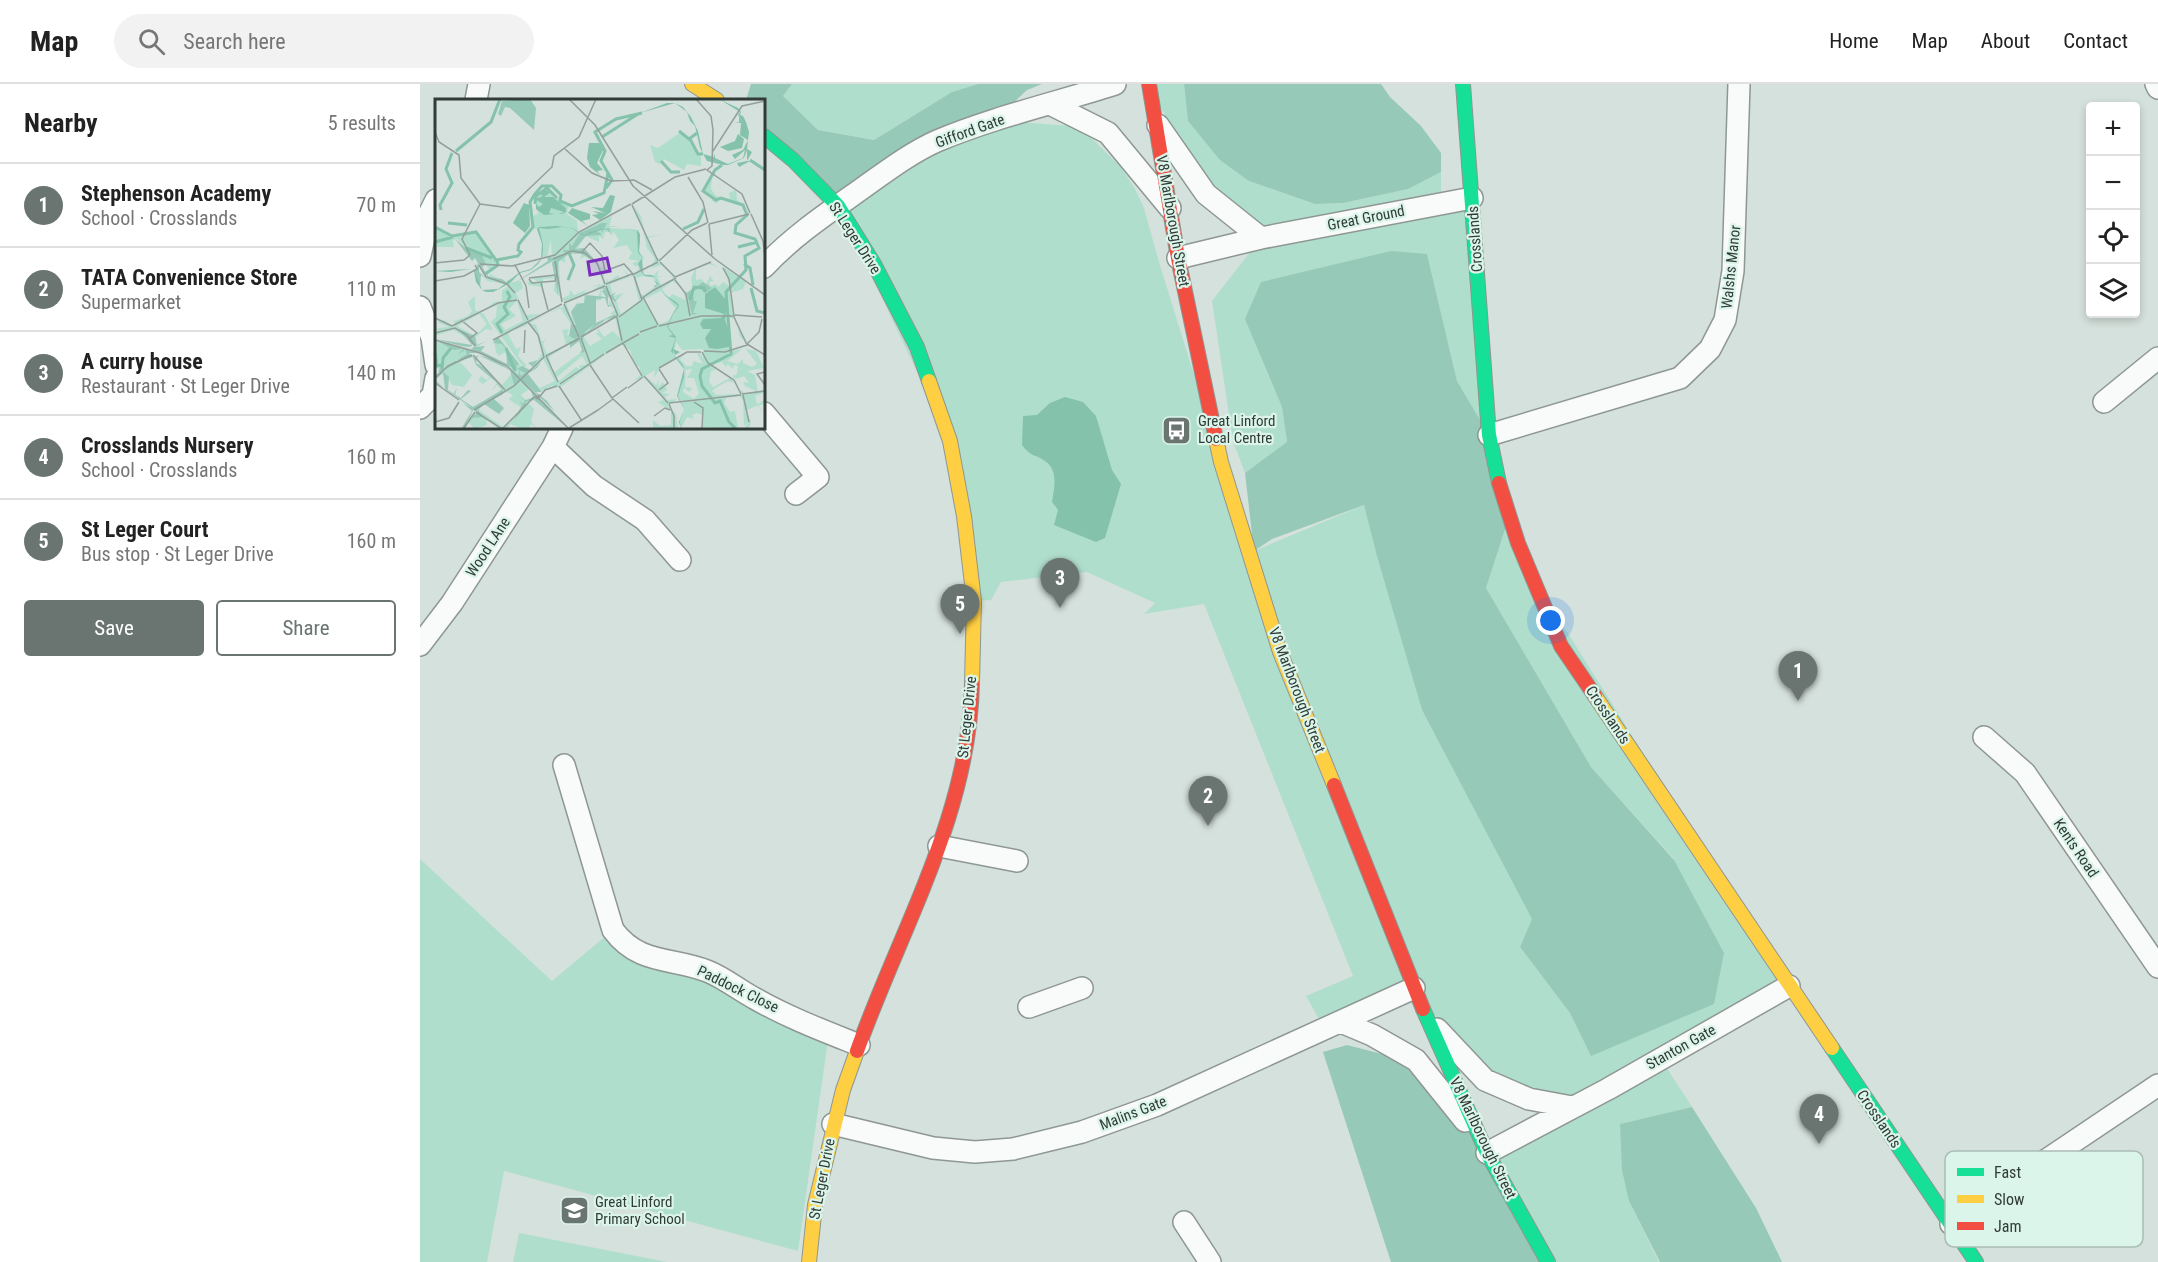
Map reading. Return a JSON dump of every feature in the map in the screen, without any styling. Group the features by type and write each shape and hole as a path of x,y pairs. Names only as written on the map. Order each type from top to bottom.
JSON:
{"street":[{"path":"476,99 479,84"},
{"path":"692,84 715,99"},
{"name":"Gifford Gate","path":"838,206 888,170 935,142 995,120 1052,105 1115,84"},
{"name":"V8 Marlborough Street","path":"1149,84 1178,258 1221,462 1280,652 1387,914 1426,1019 1486,1149 1548,1262"},
{"name":"Crosslands","path":"1463,84 1489,435 1504,498 1527,568 1561,646 1945,1215"},
{"name":"Walshs Manor","path":"1489,435 1680,378 1710,349 1725,321 1733,271 1739,84"},
{"path":"1052,105 1108,133 1170,208"},
{"path":"1156,122 1206,194 1261,238"},
{"name":"St Leger Drive","path":"765,137 793,160 838,206 874,264 917,347 950,441 964,516 974,601 972,703 959,783 939,846 859,1045 833,1124 815,1205 809,1262"},
{"name":"Great Ground","path":"1178,258 1261,238 1472,198"},
{"path":"765,266 782,247 838,206"},
{"path":"420,256 428,208"},
{"path":"420,307 432,338 435,358"},
{"path":"2104,402 2158,358"},
{"path":"420,408 433,395 435,384"},
{"path":"765,414 818,477 796,494"},
{"name":"Wood LAne","path":"420,645 452,603 553,447 562,429"},
{"path":"553,447 594,486 645,520 680,560"},
{"name":"Kents Road","path":"1984,737 2025,773 2158,967"},
{"name":"Paddock Close","path":"564,765 601,893 613,930 620,940 648,958 680,963 708,971 756,999 859,1045"},
{"path":"939,846 1017,861"},
{"name":"Stanton Gate","path":"1486,1149 1572,1107 1789,986"},
{"path":"1029,1007 1082,988"},
{"name":"Malins Gate","path":"833,1124 933,1148 975,1152 1013,1149 1082,1132 1157,1105 1414,988"},
{"path":"1426,1019 1485,1080 1529,1099 1572,1107"},
{"path":"1341,1022 1372,1035 1416,1060 1486,1149"},
{"path":"2060,1151 2158,1085"},
{"path":"1184,1222 1210,1262"},
{"name":"Crosslands","path":"1966,1247 1976,1262"}],"shaded area":[{"path":"751,84 792,84 783,96 818,130 874,140 952,92 978,84 1042,84 1027,90 995,120 838,206 765,137 765,99 746,99"},
{"path":"792,84 978,84 952,92 874,140 818,130 783,96"},
{"path":"1149,84 1184,84 1188,121 1249,181 1315,204 1343,203 1407,189 1441,172 1441,203 1472,198 1489,435 1457,381 1427,254 1261,357 1282,407 1287,443 1245,473 1233,441 1212,301 1261,238 1206,194"},
{"path":"1184,84 1381,84 1390,97 1421,126 1441,153 1441,172 1408,189 1343,203 1315,204 1249,181 1220,160 1188,121"},
{"path":"995,120 1071,126 1083,130 1121,167 1135,189 1144,208 1221,462 1254,551 1364,505 1422,710 1533,919 1520,947 1570,1013 1591,1055 1674,859 1591,767 1486,588 1509,517 1527,568 1789,986 1661,1059 1692,1107 1620,1124 1629,1201 1659,1262 1548,1262 1487,1153 1571,1108 1485,1080 1414,988 1324,1028 1306,996 1353,976 1204,604 1144,614 1155,603 1087,572 1001,582 991,600 974,601 950,441 838,206"},
{"path":"1391,251 1427,254 1457,381 1489,435 1509,517 1486,588 1591,767 1674,860 1724,953 1714,1004 1591,1056 1570,1013 1520,947 1532,919 1422,710 1364,505 1272,539 1254,551 1245,473 1287,442 1282,407 1245,319 1261,282"},
{"path":"1065,397 1083,402 1096,416 1112,470 1121,484 1105,538 1096,542 1054,525 1058,510 1052,502 1054,475 1052,470 1045,461 1031,454 1022,445 1023,416 1037,415 1050,403"},
{"path":"420,859 552,981 613,930 829,1033 798,1251 504,1171 487,1262 420,1262"},
{"path":"1347,1045 1382,1054 1406,1067 1484,1145 1548,1262 1391,1262 1323,1052"},
{"path":"1692,1107 1756,1208 1782,1262 1660,1262 1629,1201 1622,1170 1620,1124"},
{"path":"519,1233 667,1262 513,1262"}],"traffic: fast":[{"path":"1463,84 1489,435 1499,483"},
{"path":"765,137 793,160 838,206 874,264 917,347 929,381"},
{"path":"1423,1009 1487,1153 1548,1262"},
{"path":"1832,1048 1945,1216"},
{"path":"1966,1247 1976,1262"}],"traffic: slow":[{"path":"692,84 715,99"},
{"path":"929,381 950,441 964,516 974,601 972,683"},
{"path":"1216,439 1221,462 1280,652 1334,785"},
{"path":"1595,696 1832,1048"},
{"path":"809,1262 815,1205 843,1090 857,1051"}],"traffic: jam":[{"path":"1149,84 1178,258 1216,439"},
{"path":"1499,483 1518,543 1561,646 1595,696"},
{"path":"857,1051 930,871 946,825 959,779 968,731 972,683"},
{"path":"1334,785 1423,1009"}],"place":[{"name":"Great Linford Local Centre","path":"1177,430"},
{"name":"A curry house","path":"1060,608"},
{"name":"St Leger Court","path":"960,634"},
{"name":"Stephenson Academy","path":"1798,701"},
{"name":"TATA Convenience Store","path":"1208,826"},
{"name":"Crosslands Nursery","path":"1819,1144"},
{"name":"Great Linford Primary School","path":"574,1211"}]}
